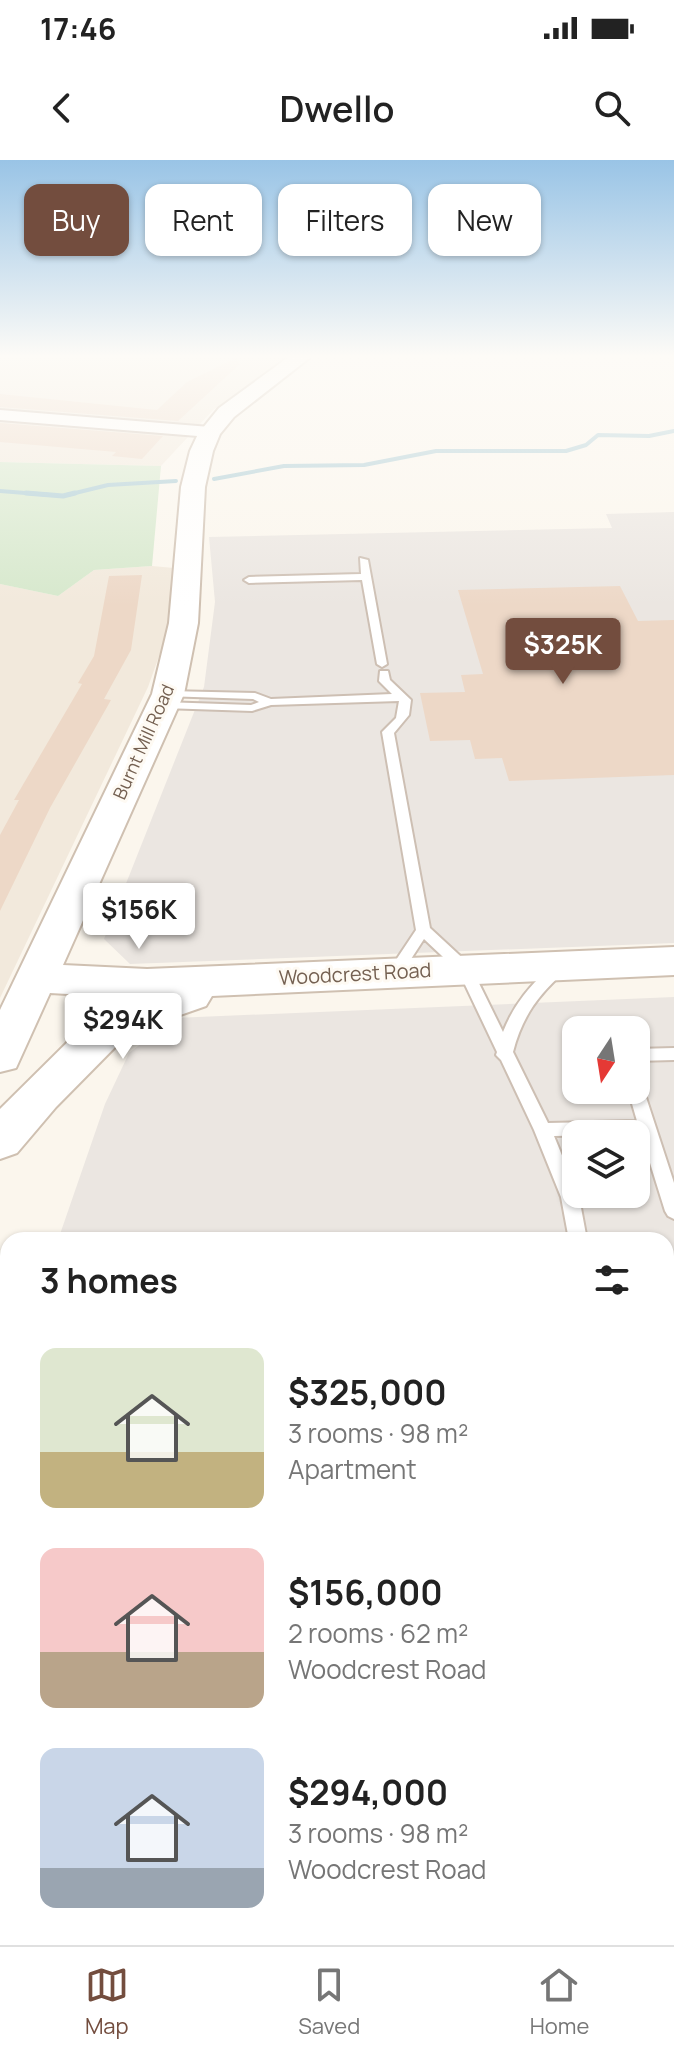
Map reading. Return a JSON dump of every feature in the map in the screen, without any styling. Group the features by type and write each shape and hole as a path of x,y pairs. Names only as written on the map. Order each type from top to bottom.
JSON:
{"main road":[{"name":"Burnt Mill Road","path":"0,1056 166,700 182,645 193,489 208,439"},
{"name":"Woodcrest Road","path":"36,978 147,984 674,961"},
{"path":"0,1140 40,1095 114,1022 243,979"}],"lane":[{"path":"363,560 385,681 403,697 406,712 400,723 388,732 423,930 465,969 543,1130 570,1197 577,1232"},
{"path":"249,580 366,577"},
{"path":"166,700 252,708 270,702 403,697"},
{"path":"395,972 423,930"},
{"path":"504,1055 514,1020 534,989 563,965"},
{"path":"650,1055 674,1054"},
{"path":"543,1130 562,1129"},
{"path":"650,1133 674,1211"}],"shaded area":[{"path":"0,439 186,439 161,466 0,462"},
{"path":"674,512 674,943 130,964 104,939 204,687 215,602 209,537 612,528 606,514"},
{"path":"152,566 174,568 175,586 163,645 148,687 0,998 0,584 58,596 94,570"},
{"path":"674,997 674,1232 61,1232 105,1104 129,1053 174,1018"}],"green space":[{"path":"0,462 161,466 152,566 94,570 58,596 0,584"}],"building":[{"path":"0,439 160,439 142,459 112,456 116,452 0,442"},
{"path":"142,575 131,650 104,699 111,700 50,808 0,911 0,835 19,800 14,800 82,684 78,683 94,656 109,576"},
{"path":"620,586 638,621 674,620 674,775 509,781 502,758 475,759 470,740 430,741 420,693 465,692 461,675 483,674 458,590"}],"waterway":[{"path":"214,479 284,466 364,465 436,451 566,451 586,445 593,439"},
{"path":"67,495 108,485 176,481"},
{"path":"0,491 41,494"},
{"path":"26,493 41,494"},
{"path":"67,495 75,493"},
{"path":"41,494 51,495"},
{"path":"41,494 67,495"}]}
